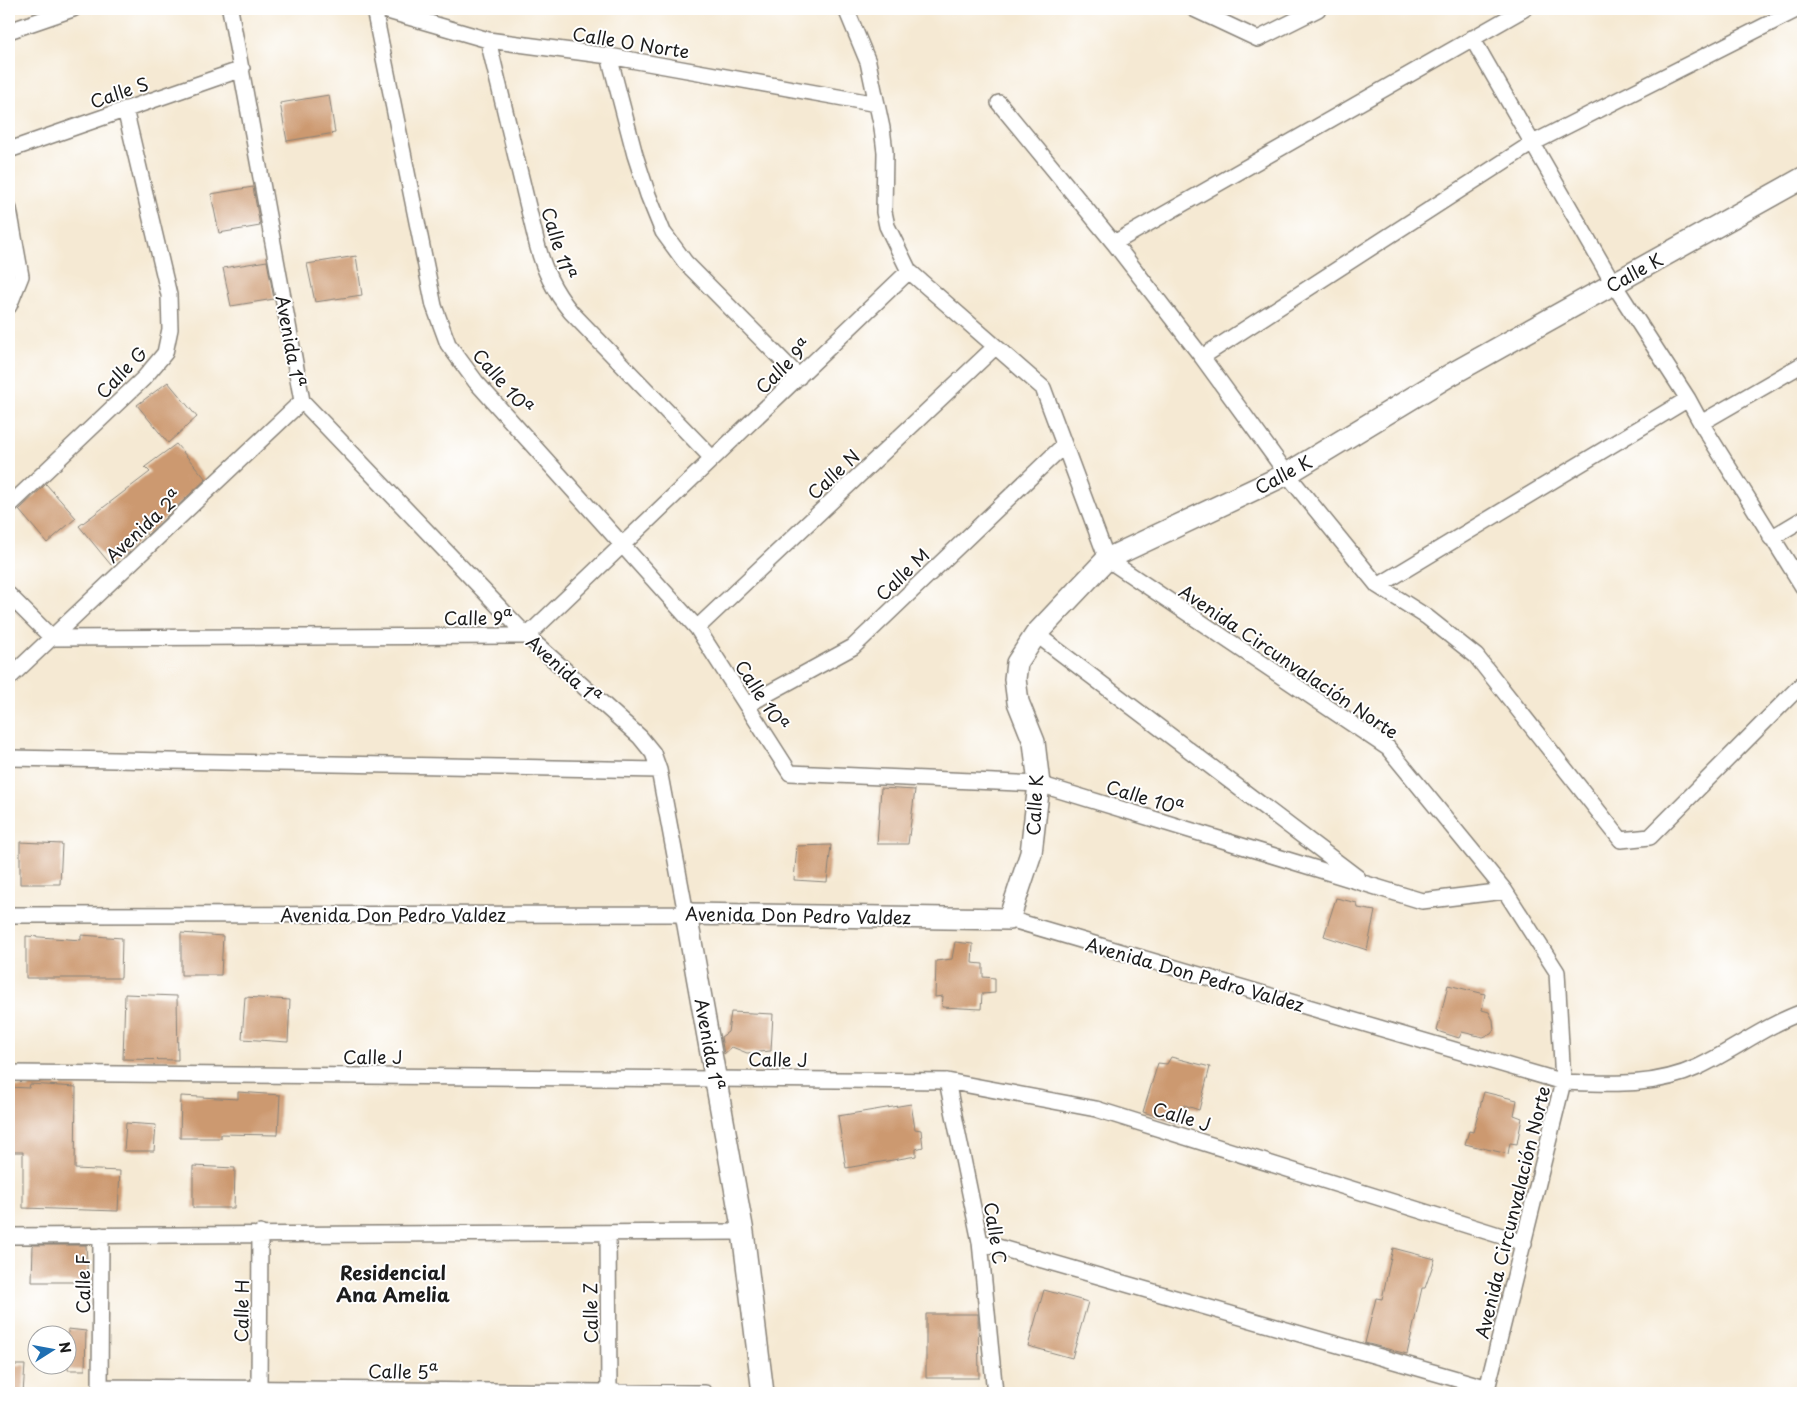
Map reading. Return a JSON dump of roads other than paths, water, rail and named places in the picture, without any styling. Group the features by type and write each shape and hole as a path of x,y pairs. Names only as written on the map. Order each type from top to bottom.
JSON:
{"street":[{"path":"9,31 73,9"},
{"name":"Avenida 1ª","path":"230,9 302,401 526,636 640,736 653,753 659,770 717,1077 743,1232 763,1393"},
{"name":"Calle 10ª","path":"374,9 434,306 448,344 476,382 697,628 790,773 1039,784 1422,901 1505,891"},
{"name":"Calle O Norte","path":"381,9 488,40 609,56 877,104"},
{"path":"846,9 868,62 877,104 885,152 884,212 887,226 908,271 1043,388 1107,559"},
{"path":"1194,9 1258,39 1318,9"},
{"path":"1114,243 1524,9"},
{"path":"1202,357 1531,144 1798,9"},
{"path":"1472,38 1531,144 1613,283 1688,399 1803,587"},
{"name":"Calle 11ª","path":"488,40 539,252 554,291 571,312 712,458"},
{"path":"609,56 635,155 663,232 684,262 799,377"},
{"name":"Calle S","path":"9,150 242,69"},
{"path":"999,103 1114,243 1202,357 1287,474 1378,586 1427,617 1476,656 1621,840 1650,837 1803,684"},
{"name":"Calle G","path":"9,506 144,378 165,353 170,329 169,295 126,109"},
{"name":"Calle K","path":"1009,919 1031,853 1039,784 1034,742 1018,702 1014,679 1016,663 1036,634 1107,559 1287,474 1450,375 1803,178"},
{"path":"9,209 20,276 9,306"},
{"name":"Calle 9ª","path":"52,638 526,636 908,271"},
{"name":"Calle N","path":"697,628 995,347"},
{"path":"1701,423 1803,364"},
{"path":"1378,586 1688,399"},
{"name":"Avenida 2ª","path":"9,678 302,401"},
{"name":"Calle M","path":"746,705 853,647 1064,445"},
{"path":"1772,538 1803,519"},
{"name":"Avenida Circunvalación Norte","path":"1107,559 1388,748 1505,891 1557,972 1563,1082 1487,1391"},
{"path":"9,596 52,638"},
{"path":"1036,634 1366,884"},
{"path":"9,758 659,770"},
{"name":"Avenida Don Pedro Valdez","path":"9,915 686,914 1009,919 1563,1082 1623,1085 1664,1079 1698,1067 1803,1012"},
{"name":"Calle J","path":"9,1073 717,1077 947,1081 1096,1109 1524,1243"},
{"name":"Calle C","path":"947,1081 980,1242 995,1393"},
{"path":"9,1236 260,1233 743,1232"},
{"name":"Calle H","path":"259,1389 260,1233"},
{"name":"Calle Z","path":"608,1233 609,1392"},
{"name":"Calle F","path":"100,1390 101,1235"},
{"path":"980,1242 1487,1391"},
{"name":"Calle 5ª","path":"100,1390 259,1389 705,1393"}],"district":[{"name":"Residencial Ana Amelia","path":"393,1283"}]}
